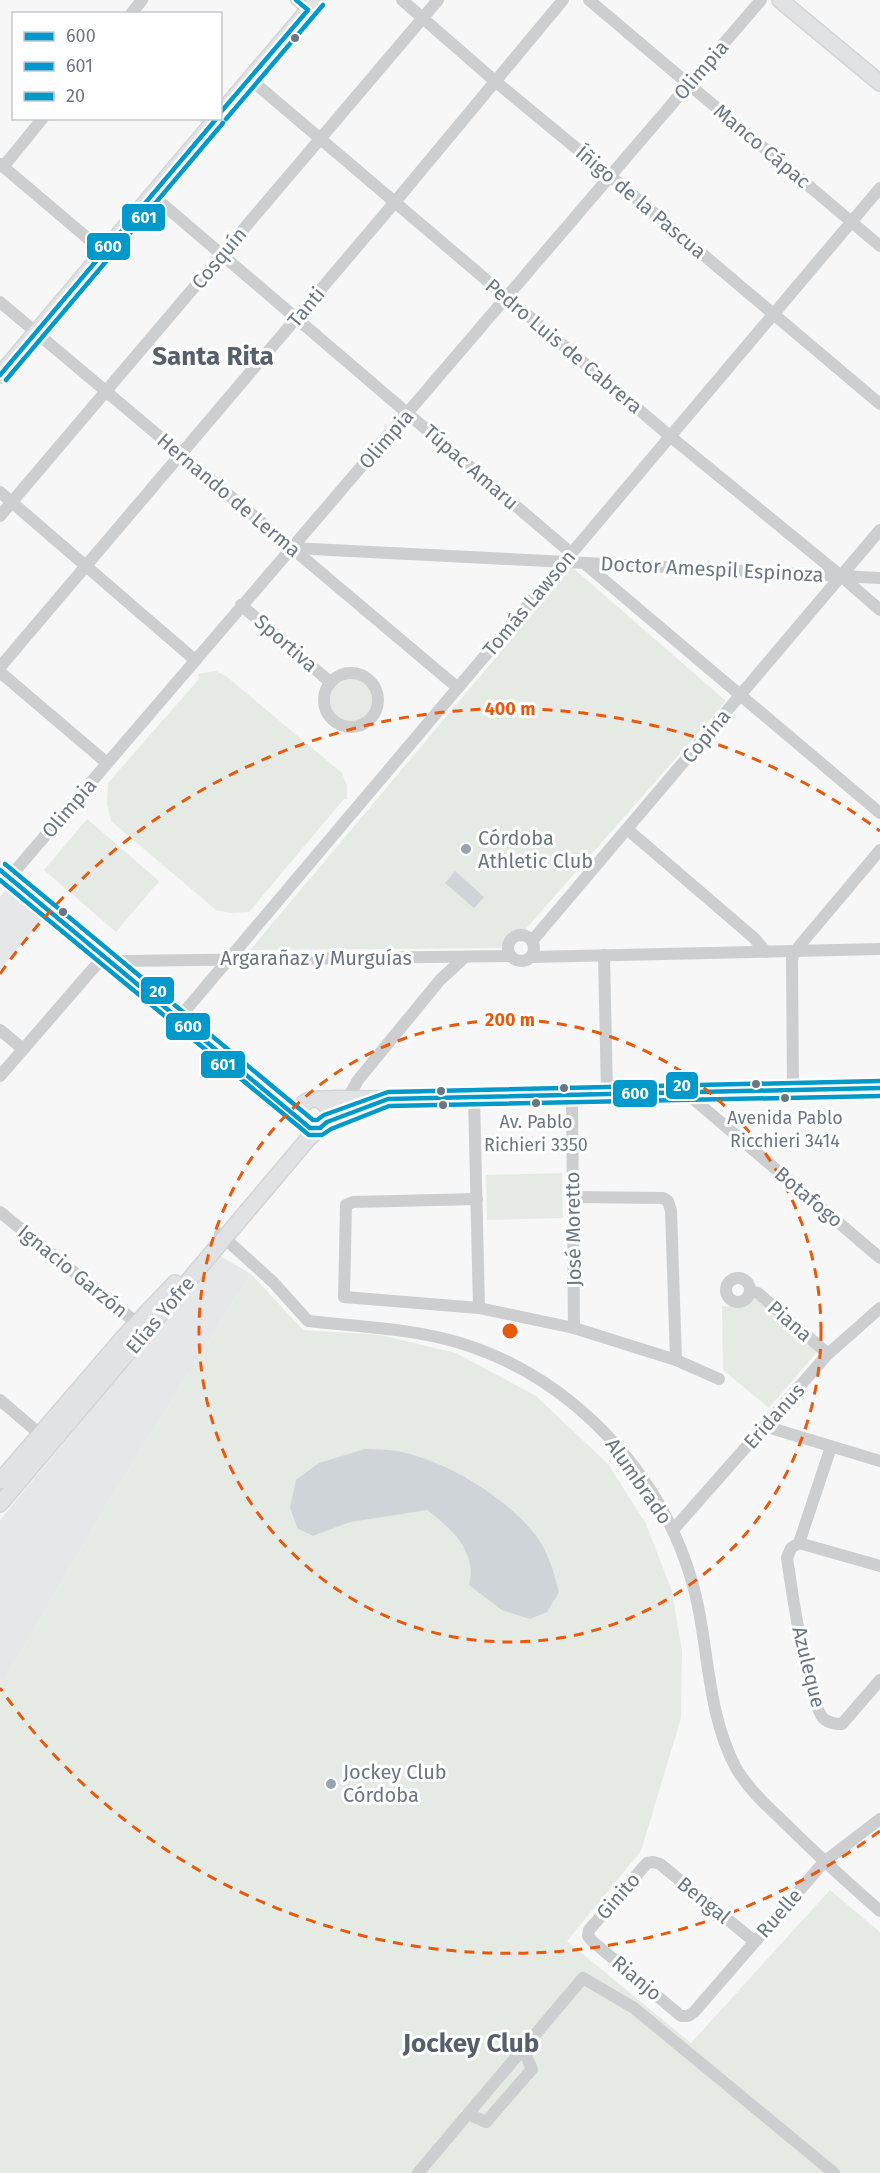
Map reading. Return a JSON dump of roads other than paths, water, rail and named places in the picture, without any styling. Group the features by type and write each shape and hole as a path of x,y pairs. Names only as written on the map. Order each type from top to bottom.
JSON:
{"main road":[{"path":"780,0 880,83"},
{"path":"222,112 313,5"},
{"path":"0,375 215,120"},
{"path":"0,860 8,873 104,956 286,1095 325,1104 329,1112 324,1125"},
{"path":"8,873 122,961 310,1128 324,1125 388,1099"},
{"path":"301,1120 301,1108 314,1101 348,1098 880,1088"},
{"name":"Elías Yofre","path":"223,1236 299,1139 301,1120"},
{"name":"Elías Yofre","path":"0,1481 142,1327 308,1139 324,1125"},
{"name":"Elías Yofre","path":"0,1504 142,1327"}],"street":[{"path":"133,12 142,0"},
{"path":"296,0 313,5"},
{"name":"Íñigo de la Pascua","path":"402,0 496,82 880,404"},
{"name":"Cosquín","path":"0,516 438,0"},
{"name":"Tanti","path":"0,667 395,202 563,0"},
{"name":"Manco Cápac","path":"589,0 880,246"},
{"name":"Olimpia","path":"8,873 107,763 761,0"},
{"name":"Pedro Luis de Cabrera","path":"250,79 671,437 880,610"},
{"path":"41,120 2,165 104,252"},
{"name":"Tomás Lawson","path":"182,1015 880,188"},
{"name":"Túpac Amaru","path":"152,195 408,413 568,557"},
{"name":"Hernando de Lerma","path":"0,302 458,688"},
{"path":"0,492 195,660"},
{"name":"Copina","path":"532,941 880,530"},
{"name":"Doctor Amespil Espinoza","path":"292,548 568,557 584,563 880,578"},
{"path":"584,563 880,813"},
{"name":"Sportiva","path":"241,605 330,682"},
{"path":"0,672 107,763"},
{"path":"346,673 363,676 370,681 375,687 378,704 370,720 353,728 344,727 328,717 323,698 330,682 346,673"},
{"path":"627,829 754,938 766,952"},
{"path":"794,1089 792,959 795,951 880,850"},
{"path":"531,957 534,949 532,941 522,935 514,937 509,944 510,956 521,962 531,957 880,949"},
{"path":"604,955 607,1093"},
{"path":"0,1076 104,956"},
{"name":"Argarañaz y Murguías","path":"104,956 122,961 510,956"},
{"path":"440,980 443,974 442,957"},
{"path":"348,1098 358,1080 440,980 465,957"},
{"path":"0,1030 23,1049"},
{"name":"Botafogo","path":"684,1091 880,1258"},
{"name":"José Moretto","path":"572,1094 574,1328"},
{"path":"474,1096 479,1308"},
{"path":"573,1197 663,1198 668,1201 671,1211 676,1360"},
{"path":"477,1199 353,1202 346,1205 344,1297 479,1308 574,1328 676,1360 719,1379"},
{"name":"Ignacio Garzón","path":"0,1212 142,1327"},
{"name":"Alumbrado","path":"223,1236 273,1282 308,1321 400,1329 459,1342 494,1355 564,1397 605,1432 646,1485 673,1530 694,1590 718,1723 745,1782 824,1862 880,1911"},
{"name":"Piana","path":"750,1291 758,1293 828,1354"},
{"name":"Eridanus","path":"673,1530 828,1354 880,1308"},
{"path":"0,1400 41,1435"},
{"path":"764,1426 880,1461"},
{"name":"Azuleque","path":"831,1447 799,1543 790,1548 787,1558 809,1678 818,1710 824,1719 833,1724 842,1724 880,1680"},
{"path":"799,1543 880,1566"},
{"name":"Ruelle","path":"688,2016 694,2012 824,1862 880,1819"},
{"name":"Bengal","path":"653,1862 660,1864 754,1941"},
{"name":"Ginito","path":"588,1936 589,1930 617,1896 646,1863 653,1862"},
{"name":"Rianjo","path":"588,1936 681,2016 688,2016"},
{"path":"418,2173 583,1978 634,2008 834,2173"},
{"path":"468,2114 486,2122 532,2069 523,2049"},
{"path":"816,2158 817,2173"}],"place":[{"name":"Córdoba Athletic Club","path":"466,849"},
{"name":"Avenida Pablo Ricchieri 3414","path":"785,1098"},
{"name":"Av. Pablo Richieri 3350","path":"536,1103"},
{"name":"Jockey Club Córdoba","path":"331,1784"}],"district":[{"name":"Santa Rita","path":"213,356"},
{"name":"Jockey Club","path":"471,2043"}]}
